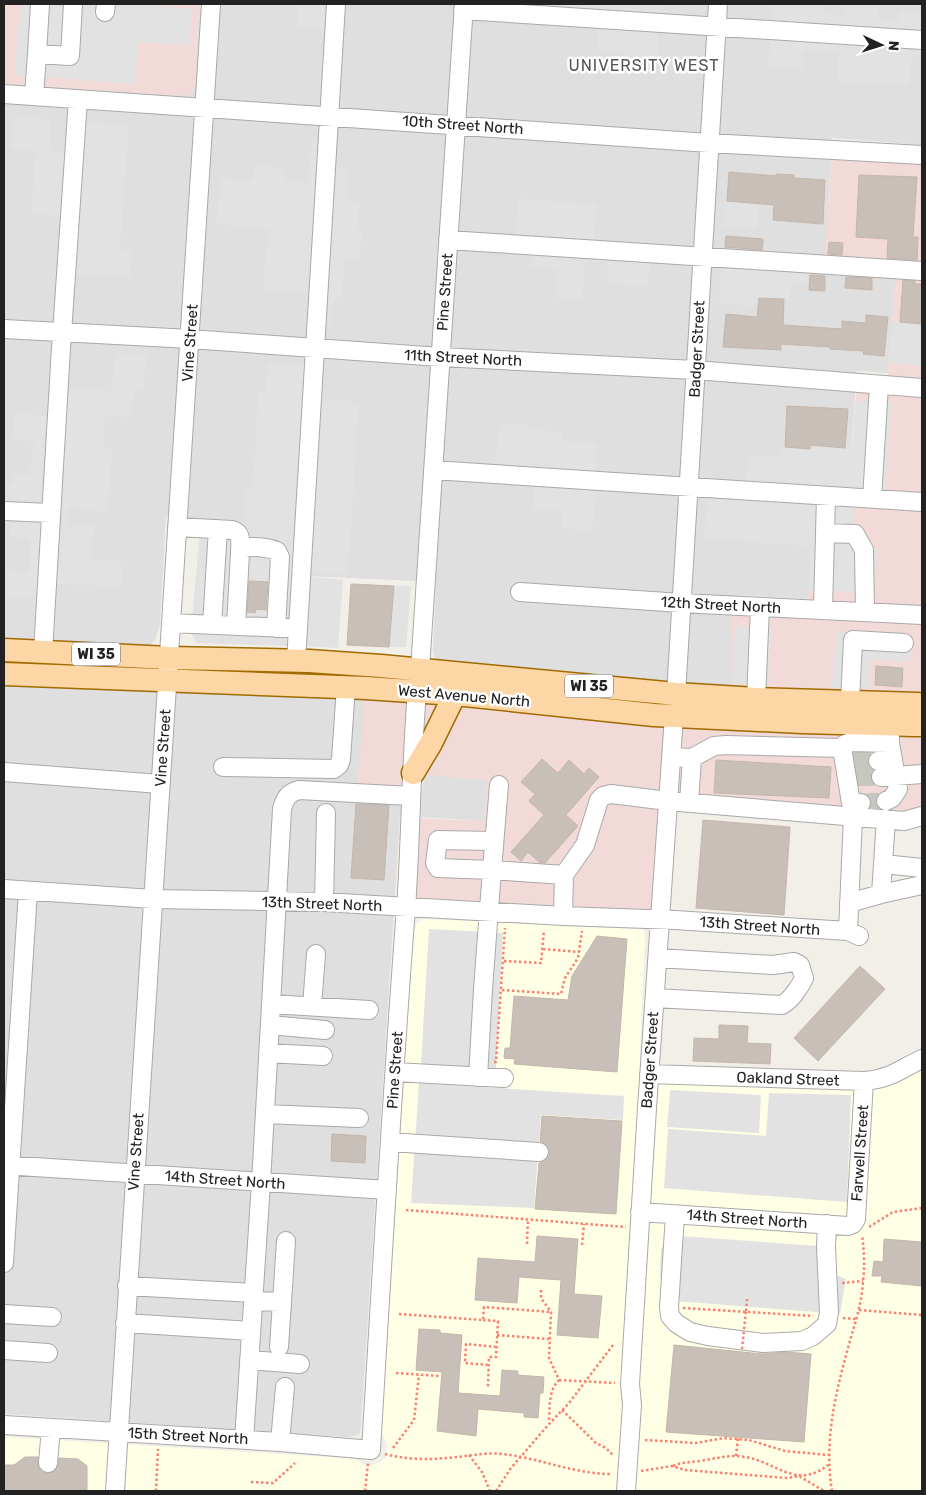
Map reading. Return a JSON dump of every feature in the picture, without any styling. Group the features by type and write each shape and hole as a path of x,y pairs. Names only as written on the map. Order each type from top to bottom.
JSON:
{"main road":[{"name":"WI 35","path":"4,650 169,658"},
{"name":"West Avenue North","path":"169,658 296,661 419,680 675,705"},
{"name":"West Avenue North","path":"4,674 346,687 419,680 455,694 753,709 850,702 919,704 922,708"},
{"path":"413,774 455,694"},
{"name":"West Avenue North","path":"753,709 802,722 890,734 920,725 922,722"}],"street":[{"path":"34,96 40,4"},
{"path":"37,54 70,56 74,4"},
{"name":"Vine Street","path":"115,1491 211,4"},
{"path":"296,661 336,4"},
{"name":"Badger Street","path":"627,1483 632,1405 630,1384 640,1220 675,705 718,4"},
{"path":"463,7 922,40"},
{"name":"Pine Street","path":"371,1450 406,908 413,740 419,680 463,7"},
{"name":"10th Street North","path":"4,94 709,143 922,155"},
{"path":"43,652 78,99"},
{"path":"448,240 922,271"},
{"name":"11th Street North","path":"4,329 190,339 440,357 695,370 922,388"},
{"path":"872,499 879,384"},
{"path":"433,470 922,502"},
{"path":"823,610 826,496"},
{"path":"4,511 51,514"},
{"path":"177,527 218,529 237,532 241,536 236,626"},
{"path":"212,625 218,529"},
{"path":"826,533 855,534 864,550 860,612 853,640 850,702"},
{"path":"240,553 243,548 248,547 271,549 277,551 280,557 276,628"},
{"name":"12th Street North","path":"520,592 681,603 922,615"},
{"path":"748,746 753,709 760,607"},
{"path":"171,623 298,629"},
{"path":"853,640 904,643"},
{"path":"223,767 334,769 342,759 346,687"},
{"path":"801,747 802,722"},
{"path":"922,774 888,779 890,734 845,744 852,781 849,902 922,885"},
{"path":"671,757 692,758 714,746 801,747 852,781 886,819 904,821 922,816"},
{"path":"689,803 692,758"},
{"path":"333,791 334,769"},
{"path":"4,772 160,784"},
{"path":"564,916 564,875 585,845 595,809 603,796 611,794 689,803 852,781"},
{"path":"478,1069 499,785"},
{"path":"244,1440 284,800 290,793 299,790 411,796"},
{"path":"324,902 326,813"},
{"path":"881,894 886,819"},
{"path":"494,842 438,840 435,863 438,868 564,875"},
{"path":"883,864 922,868"},
{"name":"13th Street North","path":"4,890 153,900 324,902 406,908 660,920 854,934 849,902"},
{"path":"4,1263 7,1165 28,891"},
{"path":"312,1006 316,954"},
{"path":"655,998 782,1005 787,1002 802,984 804,978 800,965 794,962 773,965 658,958"},
{"path":"271,1004 369,1010"},
{"path":"270,1025 325,1030"},
{"path":"268,1054 323,1056"},
{"name":"Oakland Street","path":"649,1074 864,1081 892,1076 922,1059"},
{"path":"395,1072 478,1069 504,1078"},
{"name":"Farwell Street","path":"853,1224 856,1219 864,1081"},
{"path":"265,1114 359,1118"},
{"path":"390,1142 539,1152"},
{"name":"14th Street North","path":"7,1165 387,1190"},
{"path":"675,1214 670,1316 676,1323 690,1332 763,1343 802,1341 821,1330 827,1324 827,1224"},
{"name":"14th Street North","path":"640,1220 675,1214 848,1226 853,1224"},
{"path":"279,1347 286,1241"},
{"path":"128,1286 253,1297 282,1302"},
{"path":"4,1314 52,1317"},
{"path":"125,1323 251,1330"},
{"path":"4,1350 48,1353"},
{"path":"249,1360 300,1364"},
{"path":"280,1442 286,1387"},
{"name":"15th Street North","path":"4,1425 280,1442 371,1450"},
{"path":"48,1463 51,1428"}],"path":[{"path":"478,1069 496,1062 505,926"},
{"path":"504,961 541,963 544,928"},
{"path":"483,989 561,994 565,978 578,958 582,930"},
{"path":"543,949 579,952"},
{"path":"832,1491 828,1464 831,1417 839,1380 859,1310 864,1282 862,1232 893,1212 922,1208"},
{"path":"406,1210 584,1224 640,1220"},
{"path":"527,1244 528,1219"},
{"path":"582,1246 584,1224"},
{"path":"828,1282 845,1284 864,1282"},
{"path":"541,1290 541,1298 551,1312 549,1358 559,1380"},
{"path":"742,1349 746,1299"},
{"path":"669,1307 856,1319"},
{"path":"483,1320 484,1308 551,1312"},
{"path":"859,1310 922,1315"},
{"path":"399,1314 498,1321 496,1357 489,1357 488,1387"},
{"path":"497,1335 549,1339"},
{"path":"488,1365 465,1364 466,1344 497,1347"},
{"path":"496,1491 511,1468 587,1381 613,1345"},
{"path":"396,1373 439,1376"},
{"path":"393,1448 414,1420 420,1375"},
{"path":"549,1424 551,1392 559,1380 630,1384"},
{"path":"562,1410 596,1443 611,1453 627,1483"},
{"path":"156,1491 158,1435"},
{"path":"630,1439 696,1443 724,1438 749,1440 785,1451 829,1454"},
{"path":"736,1456 738,1438"},
{"path":"365,1491 366,1471 371,1450 393,1456 421,1458 490,1454 522,1456 571,1469 605,1474 627,1483"},
{"path":"470,1455 482,1472 490,1491"},
{"path":"627,1483 654,1468 672,1466 683,1462 736,1456 748,1457 799,1476 824,1491"},
{"path":"251,1482 273,1483 295,1463"},
{"path":"672,1466 685,1470 787,1478 817,1473 828,1464"}],"shaded area":[{"path":"4,4 922,4 922,145 832,138 825,270 896,275 888,373 857,371 848,493 813,491 809,599 737,595 732,689 440,663 434,656 433,650 436,582 306,576 187,518 166,516 160,625 155,640 150,645 143,647 4,643"},
{"path":"4,4 199,5 195,84 193,91 190,95 180,96 4,84"},
{"path":"20,4 143,4 192,9 189,45 138,42 135,84 15,75"},
{"path":"299,4 332,4 330,29 298,28"},
{"path":"567,4 660,4 659,16 566,12"},
{"path":"773,4 825,4 825,14 844,16 845,4 878,4 878,18 898,21 900,12 922,12 920,33 772,24"},
{"path":"599,24 659,27 657,60 624,59 625,50 597,51"},
{"path":"771,35 922,44 922,56 912,55 909,85 837,81 839,52 804,51 802,69 768,66"},
{"path":"13,118 51,119 49,151 70,153 66,217 32,213 35,151 11,149"},
{"path":"84,121 129,124 120,249 132,250 130,277 72,274"},
{"path":"313,136 324,137 313,293 263,292 268,229 216,224 221,178 252,180 256,165 285,169 286,181 308,183"},
{"path":"832,150 922,155 922,816 668,801 660,920 406,907 410,818 484,821 486,780 413,774 411,796 356,792 366,688 654,715 731,697 732,606 808,609 813,495 848,497 857,383 887,385 896,270 824,265"},
{"path":"333,168 349,170 347,201 359,202 358,229 362,231 359,261 345,260 341,296 334,301 331,324 322,324"},
{"path":"518,199 597,204 593,245 516,238"},
{"path":"725,202 759,205 757,229 723,226"},
{"path":"532,249 651,258 647,287 607,284 607,263 585,262 582,300 556,298 556,269 530,267"},
{"path":"722,263 811,269 809,282 792,282 789,300 756,297 755,306 719,303"},
{"path":"892,322 922,324 922,366 889,362"},
{"path":"115,353 146,355 144,390 134,391 131,417 105,416 104,447 112,448 108,512 68,508 66,527 94,526 91,560 121,561 122,586 53,584 65,389 112,391"},
{"path":"268,363 309,366 290,646 196,643 191,632 201,518 244,520 244,489 251,487 255,459 258,393 265,393","holes":["245,581 270,583 269,610 256,609 255,613 243,612"]},
{"path":"319,399 359,402 348,574 306,573"},
{"path":"856,401 891,403 885,495 746,484 748,456 779,457 781,448 814,449 815,445 852,449"},
{"path":"14,414 52,416 41,599 4,598 4,569 29,572 30,539 9,536 10,524 4,524 4,484 13,484 14,473 30,474 34,442 13,439"},
{"path":"499,425 527,425 527,429 562,432 562,441 597,443 596,474 495,471"},
{"path":"535,483 596,487 592,531 561,528 563,511 533,510"},
{"path":"708,493 854,504 853,527 859,529 877,550 876,593 809,590 811,546 704,539"},
{"path":"306,576 343,580 338,648 303,646"},
{"path":"394,586 411,586 406,647 389,647"},
{"path":"735,627 771,629 768,686 732,684"},
{"path":"836,632 911,636 910,661 871,660 869,688 832,688"},
{"path":"4,682 365,695 359,797 420,801 425,774 487,780 484,821 400,816 361,1424 360,1433 357,1435 349,1437 4,1414"},
{"path":"423,919 644,930 639,1079 880,1088 897,1083 922,1067 922,1491 4,1491 4,1437 344,1458 355,1459 366,1466 378,1463 386,1458 387,1445 382,1433 382,1425 413,933 417,923"},
{"path":"429,929 503,933 495,1084 420,1080"},
{"path":"419,1083 624,1096 623,1120 541,1115 534,1208 411,1203"},
{"path":"670,1090 761,1095 759,1133 667,1127"},
{"path":"769,1093 851,1095 847,1202 664,1188 668,1129 766,1136"},
{"path":"666,1235 832,1247 836,1275 846,1279 840,1314 662,1300 662,1280 660,1277 661,1248 665,1245"}],"building":[{"path":"729,172 776,176 776,174 794,175 794,178 825,180 823,224 773,220 774,205 727,201"},
{"path":"859,175 917,177 913,237 918,237 917,260 887,258 888,239 856,237"},
{"path":"726,236 763,239 762,250 725,247"},
{"path":"829,242 843,243 842,255 828,254"},
{"path":"810,275 825,276 825,291 809,290"},
{"path":"846,277 872,278 872,290 845,288"},
{"path":"903,280 922,284 922,324 900,322"},
{"path":"759,298 784,299 783,325 842,329 842,321 866,323 866,315 888,317 884,356 863,354 864,351 830,349 830,347 781,344 781,350 723,347 726,314 757,317"},
{"path":"787,406 848,409 845,448 810,445 810,449 785,447"},
{"path":"249,581 268,582 266,610 256,609 255,613 247,612"},
{"path":"351,584 394,586 389,647 347,645"},
{"path":"876,666 903,668 902,687 875,685"},
{"path":"542,759 558,773 569,760 584,774 589,768 599,777 566,815 578,826 545,863 540,863 528,852 521,861 511,852 544,815 529,801 535,794 521,782"},
{"path":"716,760 831,767 829,798 714,793"},
{"path":"356,804 389,805 384,880 351,878"},
{"path":"703,820 790,827 784,915 696,908"},
{"path":"597,936 627,939 617,1072 514,1064 515,1059 504,1058 505,1048 510,1048 514,996 568,1000 572,976"},
{"path":"860,966 885,989 818,1061 794,1038"},
{"path":"719,1025 748,1026 747,1043 771,1044 770,1064 693,1061 694,1038 719,1039"},
{"path":"542,1116 622,1121 616,1214 535,1209 539,1163 548,1158 550,1152 545,1144 540,1141"},
{"path":"332,1134 366,1136 365,1163 331,1161"},
{"path":"537,1236 578,1239 574,1294 602,1296 598,1338 557,1335 561,1280 519,1277 517,1303 475,1300 478,1258 535,1262"},
{"path":"884,1239 922,1242 922,1286 881,1282 882,1276 872,1276 874,1261 883,1262"},
{"path":"419,1329 440,1330 440,1333 462,1335 458,1393 500,1396 502,1370 518,1371 518,1375 544,1377 543,1393 540,1393 538,1418 524,1417 524,1413 478,1409 476,1436 437,1431 442,1372 416,1370"},
{"path":"674,1345 762,1354 787,1352 811,1354 804,1442 666,1432"},
{"path":"25,1457 38,1457 39,1468 42,1472 48,1474 56,1469 59,1458 78,1459 87,1466 87,1491 4,1491 4,1465 14,1465"}],"tunnel":[{"path":"853,761 878,761"},
{"path":"856,777 881,777"},
{"path":"861,803 886,801"}],"district":[{"name":"UNIVERSITY WEST","path":"644,65"}]}
